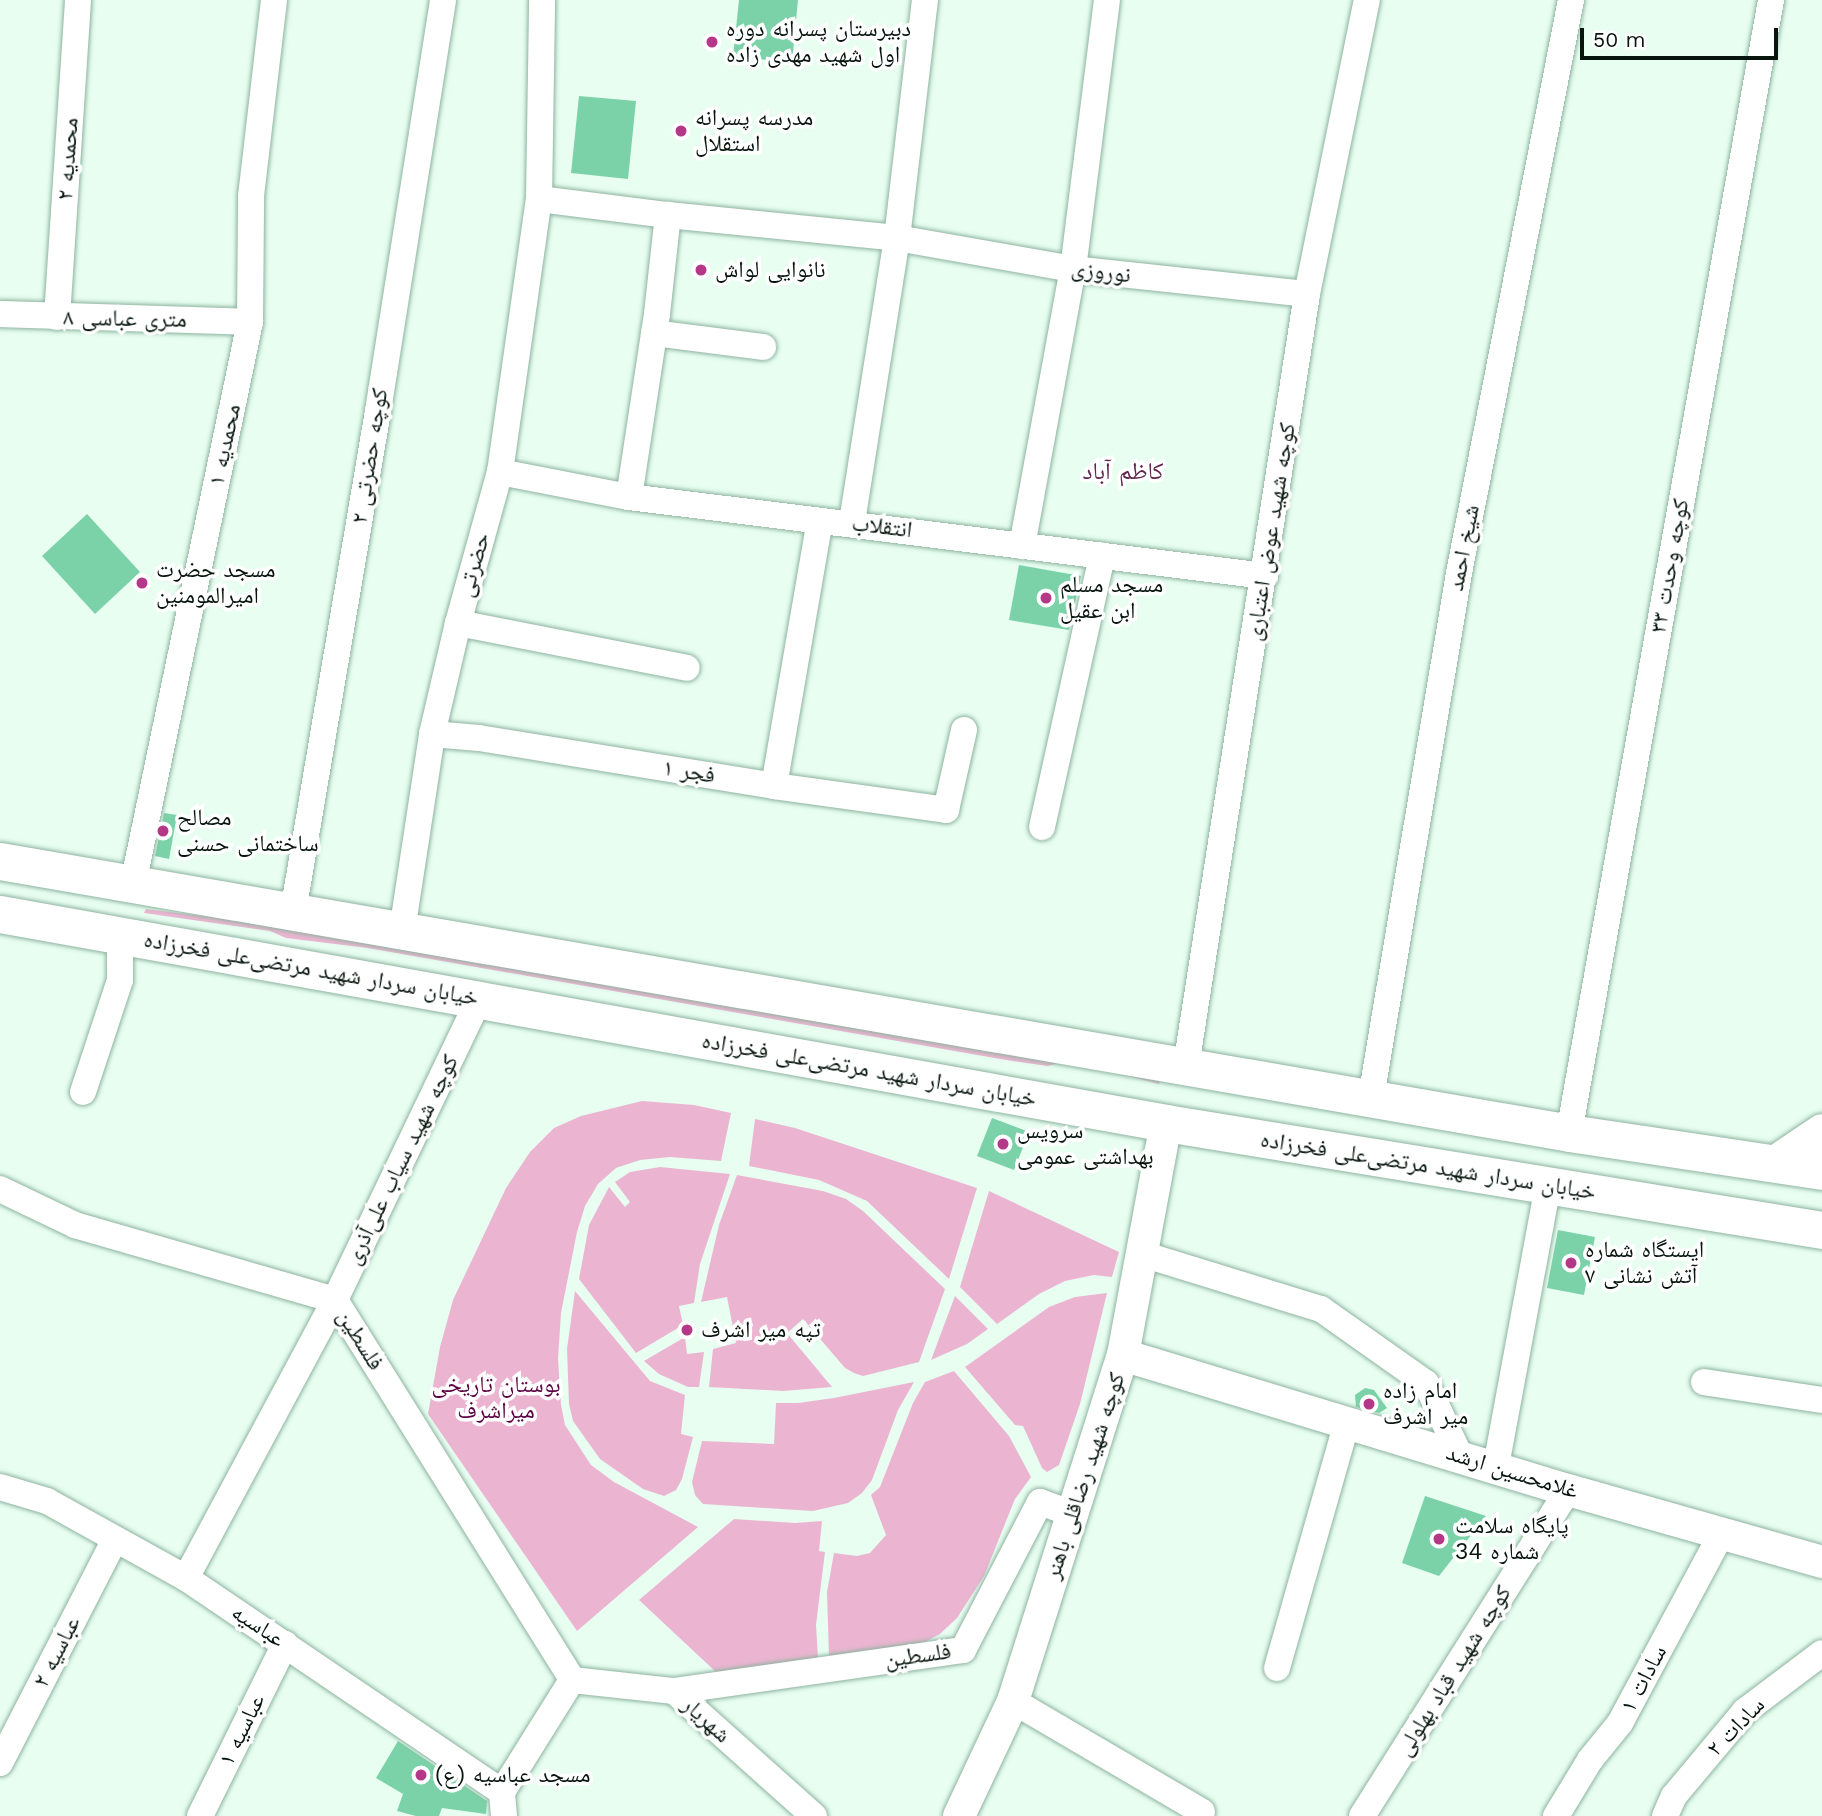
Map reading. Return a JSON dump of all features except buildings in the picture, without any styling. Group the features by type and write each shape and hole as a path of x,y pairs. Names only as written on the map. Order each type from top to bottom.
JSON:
{"main road":[{"path":"0,861 1569,1133 1822,1171"},
{"path":"120,935 133,884"},
{"name":"خیابان سردار شهید مرتضی‌علی فخرزاده","path":"0,914 1166,1123 1822,1230"},
{"path":"1776,1163 1822,1132"}],"street":[{"name":"محمدیه ۲","path":"57,317 78,0"},
{"name":"محمدیه ۱","path":"133,884 250,322 251,195 274,0"},
{"name":"کوچه حضرتی ۲","path":"293,912 378,411 443,0"},
{"name":"حضرتی","path":"402,931 432,734 458,623 500,472 540,199 542,0"},
{"path":"852,522 897,237 925,0"},
{"path":"1022,546 1087,181 1107,0"},
{"name":"کوچه شهید عوض اعتباری","path":"1186,1066 1265,576 1307,294 1367,0"},
{"name":"شیخ احمد","path":"1371,1098 1459,573 1570,0"},
{"name":"کوچه وحدت ۳۳","path":"1569,1133 1771,0"},
{"name":"نوروزی","path":"540,199 667,215 897,237 1073,269 1307,294"},
{"path":"629,497 654,332 667,215"},
{"name":"۸ متری عباسی","path":"0,314 250,322"},
{"path":"654,332 763,347"},
{"name":"انتقلاب","path":"500,472 629,497 820,521 852,522 1265,576"},
{"path":"774,786 820,521"},
{"path":"1042,827 1102,556"},
{"path":"458,623 687,668"},
{"name":"فجر ۱","path":"432,734 479,738 774,786 946,810 964,730"},
{"path":"83,1092 120,980 120,935"},
{"name":"کوچه شهید سیاب علی‌آذری","path":"186,1578 335,1300 479,1000"},
{"name":"کوچه شهید رضاقلی باهنر","path":"959,1816 1013,1701 1123,1355 1166,1123"},
{"path":"1496,1466 1548,1185"},
{"name":"فلسطین","path":"0,1189 75,1225 335,1300 572,1680"},
{"path":"1142,1254 1321,1309 1426,1383 1460,1455"},
{"name":"غلامحسین ارشد","path":"1123,1355 1460,1455 1568,1490 1822,1562"},
{"path":"1704,1382 1822,1400"},
{"path":"1277,1668 1347,1422"},
{"name":"عباسیه","path":"0,1487 47,1501 114,1541 186,1578 285,1644 503,1804"},
{"name":"کوچه شهید قباد بهلولی","path":"1362,1816 1568,1490"},
{"name":"فلسطین","path":"674,1691 963,1650 1040,1502 1073,1514"},
{"name":"سادات ۱","path":"1556,1816 1590,1760 1620,1723 1721,1535"},
{"name":"عباسیه ۲","path":"0,1763 114,1541"},
{"name":"عباسیه ۱","path":"200,1816 285,1644"},
{"name":"سادات ۲","path":"1665,1816 1674,1796 1745,1711 1822,1653"},
{"path":"503,1804 572,1680"},
{"name":"شهریار","path":"572,1680 674,1691 814,1816"},
{"path":"1013,1701 1202,1812"}],"green space":[{"path":"146,909 370,937 1117,1066 1160,1078 1159,1084 1069,1060 1048,1066 1006,1060 368,948 286,938 270,931 144,913"},
{"name":"بوستان تاریخی میراشرف","path":"642,1101 694,1105 731,1113 721,1161 670,1157 640,1160 616,1168 598,1184 585,1206 577,1232 561,1313 558,1359 561,1405 565,1425 591,1465 614,1482 698,1527 577,1631 428,1414 440,1347 453,1300 506,1188 530,1152 554,1128 581,1116"},
{"path":"755,1119 795,1128 977,1188 949,1279 867,1201 819,1180 749,1166"},
{"path":"660,1167 730,1174 700,1264 694,1303 679,1306 683,1325 636,1353 579,1279 589,1225 609,1187 625,1207 630,1202 615,1182 630,1172"},
{"path":"737,1175 823,1191 846,1199 863,1211 945,1289 919,1362 863,1376 854,1373 845,1368 803,1319 787,1333 832,1387 783,1391 709,1387 713,1349 736,1343 727,1297 701,1302 719,1225"},
{"path":"989,1191 1119,1252 1112,1277 1094,1275 1065,1281 1039,1294 997,1324 960,1287"},
{"name":"بوستان تاریخی میراشرف","path":"575,1291 650,1381 685,1395 681,1434 693,1437 682,1479 676,1490 664,1496 643,1489 600,1459 573,1421 569,1404 567,1349"},
{"path":"1107,1293 1080,1404 1059,1465 1047,1472 1042,1468 1023,1426 1015,1425 965,1367 1049,1307 1075,1297"},
{"path":"955,1296 988,1329 967,1344 931,1360"},
{"path":"685,1337 687,1354 704,1352 699,1387 688,1387 659,1374 644,1361"},
{"path":"954,1371 1009,1436 1031,1477 1015,1499 984,1576 957,1618 940,1634 921,1644 829,1657 827,1592 834,1553 857,1556 870,1553 886,1535 871,1495 880,1487 913,1403 925,1382"},
{"path":"914,1382 898,1410 872,1480 862,1493 848,1503 813,1511 703,1504 695,1495 692,1482 702,1441 774,1444 776,1403 834,1398"},
{"path":"734,1519 795,1523 822,1521 819,1551 825,1552 816,1625 818,1658 716,1672 639,1600"}],"place":[{"name":"دبیرستان پسرانه دوره اول شهید مهدی زاده","path":"712,42"},
{"name":"مدرسه پسرانه استقلال","path":"681,131"},
{"name":"نانوایی لواش","path":"701,270"},
{"name":"مسجد حضرت امیرالمومنین","path":"142,583"},
{"name":"مسجد مسلم ابن عقیل","path":"1046,598"},
{"name":"مصالح ساختمانی حسنی","path":"163,831"},
{"name":"سرویس بهداشتی عمومی","path":"1003,1144"},
{"name":"ایستگاه شماره ۷ آتش نشانی","path":"1571,1263"},
{"name":"تپه میر اشرف","path":"687,1330"},
{"name":"امام زاده میر اشرف","path":"1369,1404"},
{"name":"پایگاه سلامت شماره 34","path":"1439,1539"},
{"name":"مسجد عباسیه (ع)","path":"421,1775"}],"district":[{"name":"کاظم آباد","path":"1123,472"}]}
